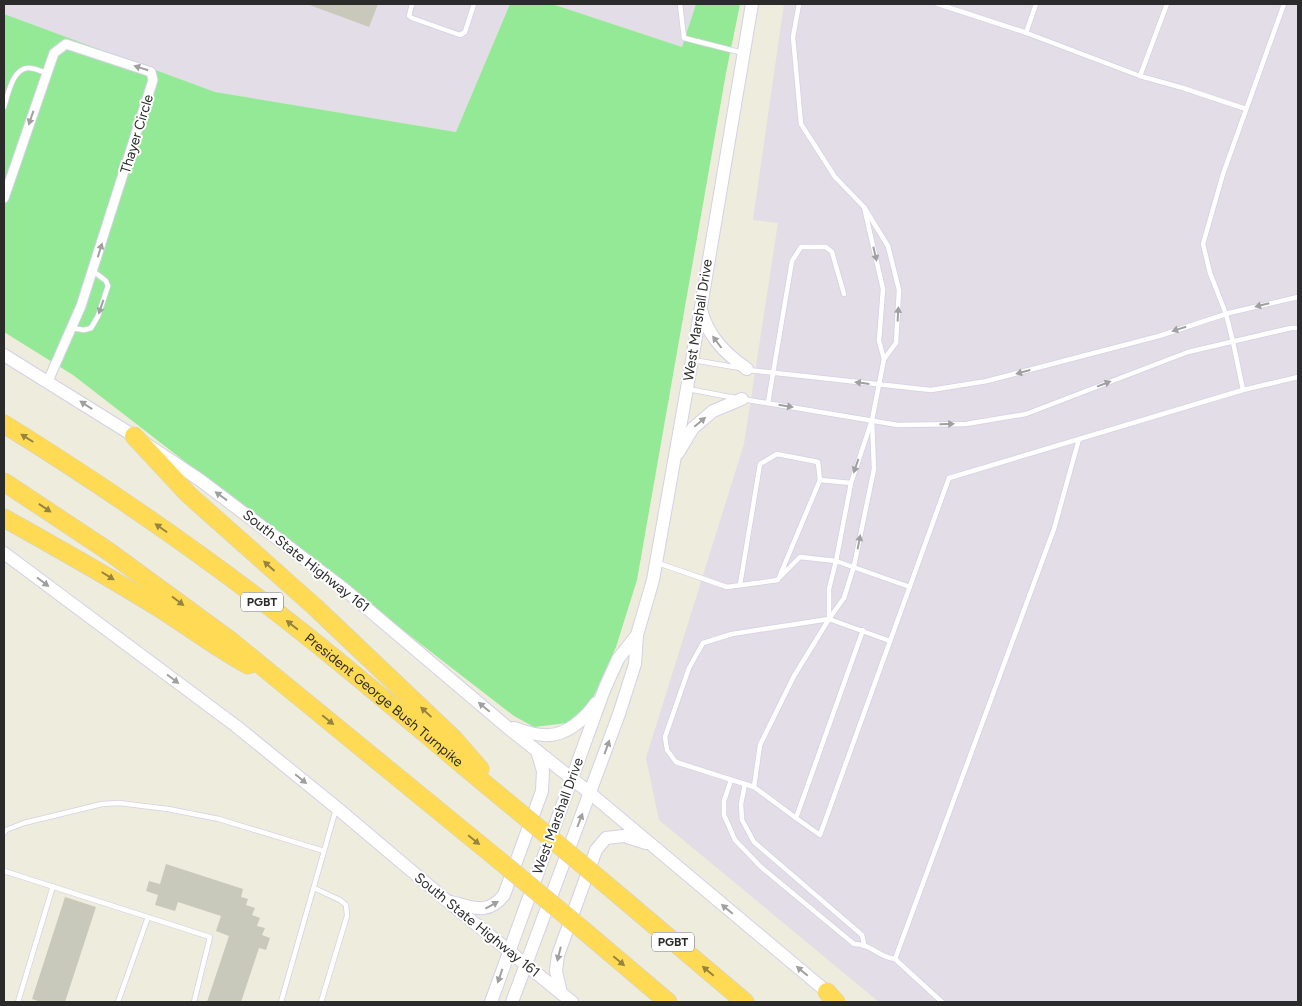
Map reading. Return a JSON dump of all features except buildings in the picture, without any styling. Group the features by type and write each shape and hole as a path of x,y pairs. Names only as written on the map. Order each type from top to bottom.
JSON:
{"highway":[{"name":"President George Bush Turnpike","path":"4,424 105,488 240,585 302,633 745,1002"},
{"path":"134,436 189,495 314,607 454,739 512,806"},
{"path":"4,482 108,551 231,641 500,861 668,1002"},
{"path":"4,518 96,569 223,651 290,689"}],"main road":[{"name":"West Marshall Drive","path":"512,1002 619,714 635,664 637,635 653,580 752,4"},
{"path":"700,306 703,319 715,339 727,355 747,370"},
{"name":"South State Highway 161","path":"4,354 200,480 344,589 651,844"},
{"path":"673,462 693,428 713,411 742,399"},
{"name":"South State Highway 161","path":"4,553 236,726 572,1002"},
{"name":"West Marshall Drive","path":"491,1002 604,690 618,658 637,635"},
{"path":"507,726 546,736 561,732 576,724 589,712 604,690"},
{"path":"446,900 482,910 497,903 504,895 542,791 543,771 537,751"},
{"path":"561,993 556,971 558,955 596,850 606,838 624,836 651,844 834,999"}],"street":[{"name":"Thayer Circle","path":"4,198 54,52 66,44 151,72 153,80 94,271 81,306 48,381"}],"lane":[{"path":"412,4 409,16 412,18 460,35 466,32 474,4"},
{"path":"680,4 684,38 744,54"},
{"path":"798,4 792,38 801,124 835,177 864,207 888,246 899,290 896,342 884,359"},
{"path":"938,4 1026,33 1140,76 1183,88 1246,110"},
{"path":"1026,33 1036,4"},
{"path":"1140,76 1167,4"},
{"path":"1243,390 1234,342 1226,314 1210,273 1203,244 1223,174 1284,4"},
{"path":"4,107 13,80 19,71 28,67 47,73"},
{"path":"829,619 829,589 851,483 872,420 884,359 879,341 883,289 864,207"},
{"path":"768,403 792,261 801,247 826,247 832,252 844,294"},
{"path":"71,328 84,330 91,328 98,316 108,286 106,281 94,271"},
{"path":"692,360 747,370 931,390 987,381 1159,336 1226,314 1298,297"},
{"path":"687,388 898,425 966,424 1026,414 1188,352 1298,328"},
{"path":"890,641 829,619 732,634 703,643 689,668 665,737 667,750 676,762 754,787 820,835 949,478 1243,390 1298,376"},
{"path":"754,787 760,745 794,676 844,598 854,566 874,469 872,420"},
{"path":"895,959 1054,529 1079,439"},
{"path":"740,585 760,464 777,454 818,462 820,480 778,580"},
{"path":"820,480 851,483"},
{"path":"656,563 727,586 778,580 800,557 836,561 910,587"},
{"path":"796,818 863,630"},
{"path":"730,780 724,801 724,815 735,840 761,867 854,944 864,944 886,958 895,959 942,1002"},
{"path":"745,784 741,804 742,820 754,842 862,935 864,944"},
{"path":"4,833 6,830 24,823 102,804 119,803 168,809 218,819 324,851"},
{"path":"281,1002 337,808"},
{"path":"4,871 210,937 194,1002"},
{"path":"18,1002 53,886"},
{"path":"314,888 340,900 346,905 346,916 321,1002"},
{"path":"118,1002 148,917"}],"shaded area":[{"path":"4,4 510,4 456,132 215,92 4,14"},
{"path":"552,4 696,4 682,47"},
{"path":"784,4 1298,4 1298,1002 879,1002 659,820 646,758 744,444 778,223 753,220"}],"green space":[{"path":"510,4 552,4 682,47 696,4 740,4 726,73 637,580 616,647 591,702 567,723 534,727 514,716 73,375 4,332 4,14 215,92 456,132"}]}
